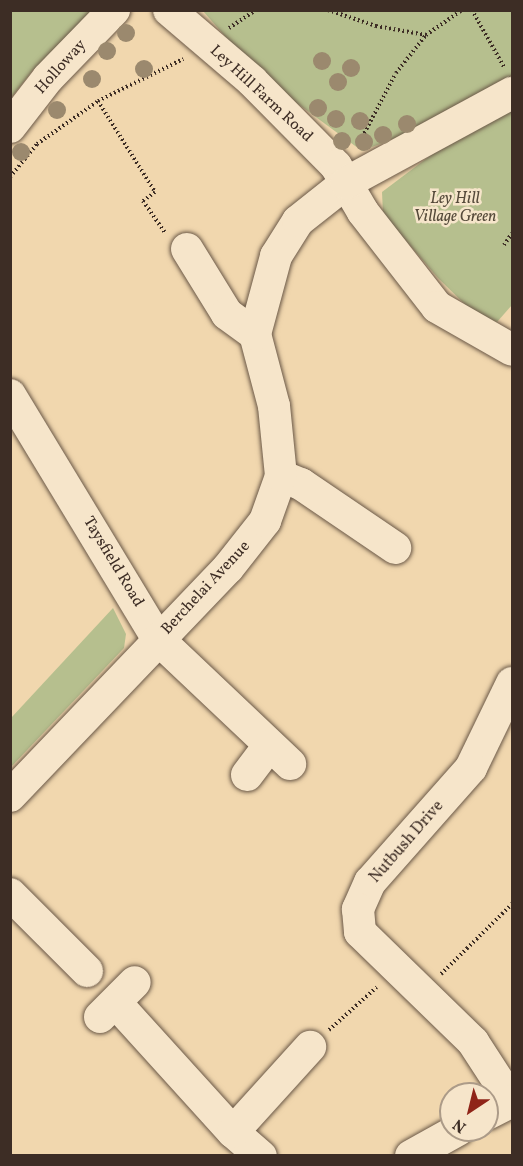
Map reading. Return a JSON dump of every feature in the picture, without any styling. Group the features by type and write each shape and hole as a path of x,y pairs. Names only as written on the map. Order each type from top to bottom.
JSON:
{"street":[{"name":"Holloway","path":"10,127 48,78 114,10"},
{"name":"Ley Hill Farm Road","path":"169,10 252,81 341,174 398,260 437,308 509,340"},
{"name":"Berchelai Avenue","path":"158,639 228,568 265,521 281,476 274,406 255,334 276,256 298,220 341,174 513,93"},
{"path":"187,249 227,314 255,334"},
{"name":"Taysfield Road","path":"10,395 158,639 280,755 247,775"},
{"path":"281,476 301,484 395,549"},
{"path":"10,796 158,639"},
{"name":"Nutbush Drive","path":"512,1101 472,1041 360,932 358,909 370,882 471,768 513,683"},
{"path":"10,894 88,971"},
{"path":"117,1001 233,1132 261,1155"},
{"path":"233,1132 310,1047"},
{"path":"411,1155 439,1140"}],"path":[{"path":"328,10 376,26 426,35"},
{"path":"341,174 396,74 426,35 462,10"},
{"path":"472,10 493,49"},
{"path":"10,177 37,144 98,101 179,61 206,42"},
{"path":"98,101 155,192 143,201 174,246 187,249"},
{"path":"504,245 513,233"},
{"path":"424,992 513,904"},
{"path":"310,1047 398,968"}],"green space":[{"path":"11,11 95,11 33,70 11,98"},
{"path":"203,11 512,11 512,92 362,151 260,76"},
{"name":"Ley Hill Village Green","path":"512,94 512,305 497,322 477,316 438,278 383,214 382,192"},
{"path":"113,608 126,634 124,648 11,767 11,718"}]}
